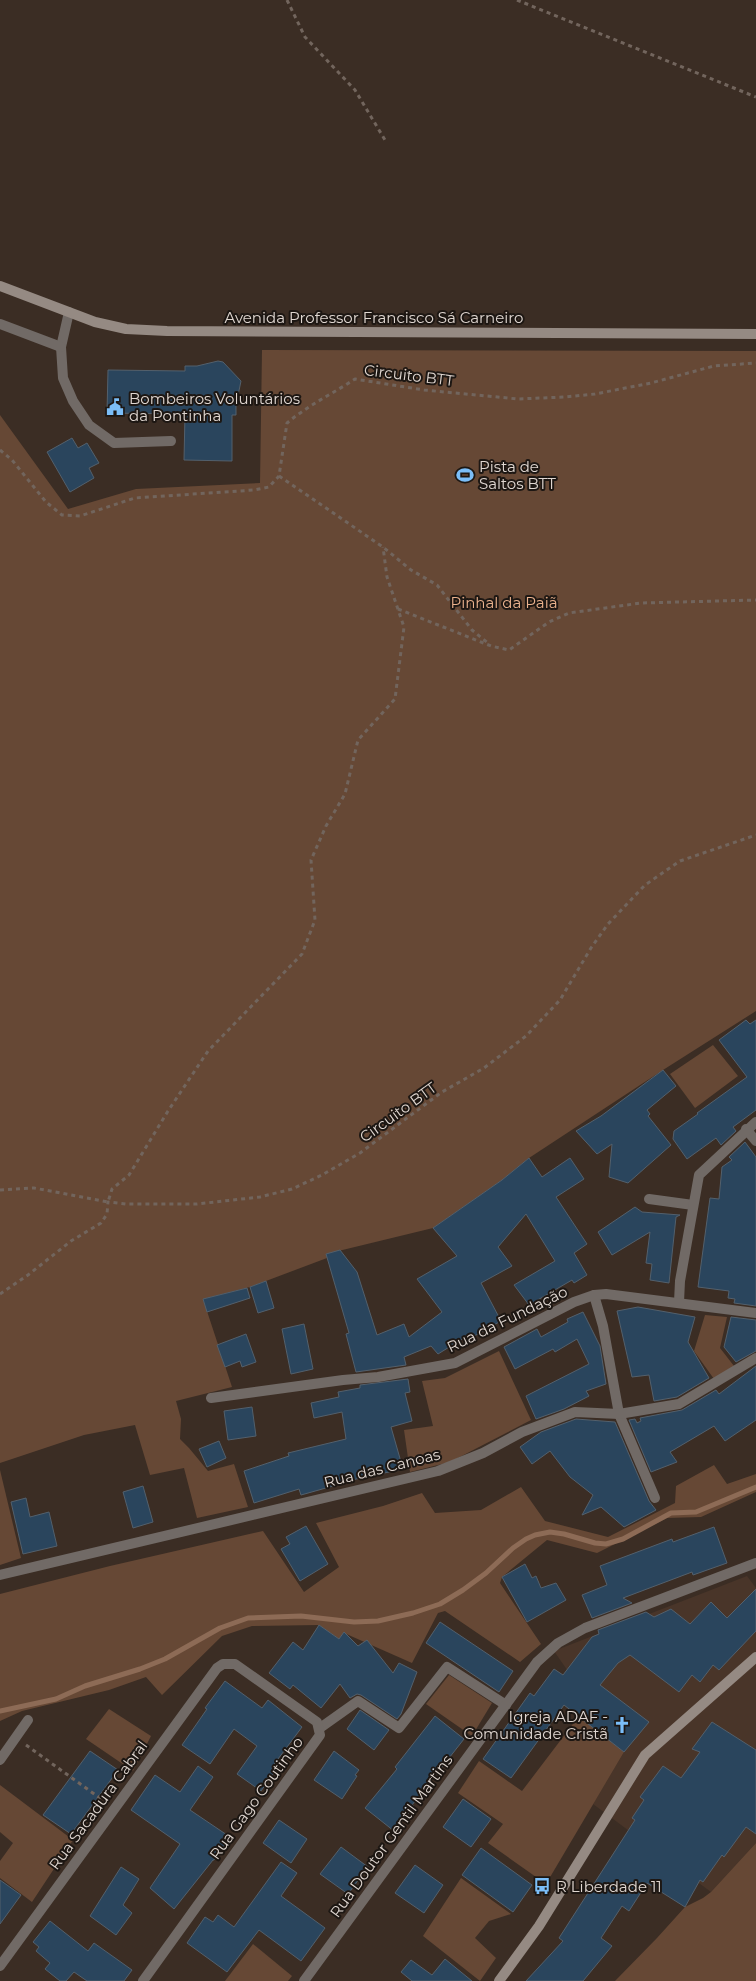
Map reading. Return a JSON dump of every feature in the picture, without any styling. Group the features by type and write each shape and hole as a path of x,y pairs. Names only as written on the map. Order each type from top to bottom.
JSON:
{"main road":[{"name":"Avenida Professor Francisco Sá Carneiro","path":"0,286 96,322 126,329 168,331 756,334"},
{"path":"499,1981 539,1926 645,1755 756,1657"}],"street":[{"path":"69,312 60,347 63,378 73,401 89,425 114,443 171,442"},
{"path":"0,324 60,347"},
{"path":"679,1302 680,1281 699,1175 746,1129 756,1122"},
{"path":"746,1129 756,1141"},
{"path":"649,1199 693,1205"},
{"name":"Rua da Fundação","path":"211,1398 378,1377 455,1363 574,1302 594,1295 606,1294 679,1302 756,1313"},
{"path":"594,1295 603,1326 619,1414 654,1498"},
{"name":"Rua das Canoas","path":"0,1575 438,1471 483,1453 522,1432 575,1412 619,1414 679,1404 756,1358"},
{"name":"Rua Doutor Gentil Martins","path":"304,1981 537,1662 570,1635 756,1563"},
{"name":"Rua Gago Coutinho","path":"143,1981 320,1735 320,1728 317,1722 235,1664 223,1664"},
{"name":"Rua Sacadura Cabral","path":"0,1966 217,1668 223,1664"},
{"path":"320,1728 358,1701 399,1728 447,1667 506,1705"},
{"path":"0,1760 28,1720"}],"path":[{"path":"287,0 305,37 355,90 385,140"},
{"path":"517,0 756,97"},
{"name":"Circuito BTT","path":"279,476 287,423 304,409 329,396 354,379 424,390 518,399 595,394 651,384 714,366 756,363"},
{"path":"0,450 12,460 46,502 62,515 80,516 135,498 261,489 269,487 279,476 383,547 411,570 437,585 472,630 492,646"},
{"path":"0,1294 72,1241 101,1223 107,1214 112,1189 128,1174 208,1051 302,954 316,920 311,860 326,826 345,794 358,740 395,699 404,627 387,577 383,547"},
{"path":"397,609 492,646 509,650 549,622 575,612 641,603 756,600"},
{"name":"Circuito BTT","path":"0,1190 34,1188 126,1204 197,1204 260,1197 292,1189 322,1175 360,1153 442,1092 484,1068 526,1036 560,1000 591,948 608,924 645,885 680,861 756,835"},
{"path":"16,1738 115,1808"}],"shaded area":[{"path":"747,1576 756,1588 756,1843 711,1892 593,1804 624,1752 554,1651"}],"green space":[{"name":"Pinhal da Paiã","path":"262,350 756,351 756,1011 529,1158 502,1180 433,1228 326,1254 327,1258 250,1287 203,1299 232,1387 176,1401 181,1419 180,1439 208,1471 234,1464 248,1507 197,1518 184,1468 150,1475 135,1425 84,1435 0,1463 0,415 68,509 136,489 260,483"},
{"path":"713,1045 738,1076 695,1108 670,1074"},
{"path":"705,1315 727,1317 720,1348 734,1366 714,1379 694,1351"},
{"path":"499,1351 531,1420 450,1462 410,1472 404,1430 433,1426 422,1381 445,1378"},
{"path":"714,1465 727,1484 756,1474 756,1492 701,1517 667,1518 597,1553 547,1540 502,1577 500,1583 541,1644 520,1662 445,1611 438,1613 412,1663 344,1633 339,1639 319,1625 252,1626 222,1636 162,1695 146,1677 109,1690 22,1711 0,1721 0,1594 110,1566 263,1531 304,1592 339,1567 316,1523 383,1506 422,1493 435,1513 481,1510 521,1487 545,1521 608,1537 675,1503 676,1486"},
{"path":"0,1470 21,1558 0,1565"},
{"path":"449,1675 492,1703 472,1736 426,1704"},
{"path":"109,1709 151,1736 133,1771 86,1739"},
{"path":"579,1716 624,1752 546,1884 488,1843 503,1824 458,1793 479,1761 522,1791"},
{"path":"0,1785 73,1840 32,1902 0,1878 0,1861 13,1843 0,1832"},
{"path":"756,1843 756,1981 615,1981 685,1907 711,1892"},
{"path":"461,1878 511,1914 489,1921 475,1938 496,1958 480,1981 423,1936"},
{"path":"253,1944 292,1976 288,1981 225,1981"}],"building":[{"path":"218,361 223,362 241,381 236,415 232,415 232,461 184,460 185,414 107,413 108,370 185,371 185,366 197,366"},
{"path":"72,438 78,448 87,443 99,463 89,468 94,478 70,492 47,452"},
{"path":"746,1020 750,1024 756,1020 756,1110 733,1127 736,1131 721,1145 716,1138 687,1159 673,1139 674,1131 747,1077 719,1040"},
{"path":"663,1070 676,1086 647,1110 650,1114 648,1116 671,1145 628,1183 609,1177 612,1144 597,1154 576,1131 601,1116"},
{"path":"745,1142 756,1157 756,1306 734,1303 735,1299 728,1298 729,1291 698,1287 710,1198 719,1199 722,1167 732,1160 729,1157"},
{"path":"529,1158 542,1177 570,1158 584,1179 556,1197 587,1244 574,1253 587,1275 574,1283 572,1280 529,1305 514,1285 555,1261 526,1214 498,1247 512,1266 481,1283 501,1321 469,1339 467,1336 438,1354 431,1346 404,1357 406,1365 356,1372 346,1334 349,1333 326,1254 340,1250 357,1272 377,1335 404,1324 409,1337 442,1312 417,1279 457,1256 433,1228 502,1180"},
{"path":"635,1207 642,1212 680,1215 676,1217 669,1283 650,1280 652,1264 646,1263 650,1232 612,1255 598,1232"},
{"path":"266,1281 274,1308 258,1313 250,1287"},
{"path":"247,1288 250,1298 207,1312 203,1299"},
{"path":"638,1307 695,1317 688,1342 709,1378 677,1397 654,1401 649,1375 632,1377 617,1311"},
{"path":"583,1312 600,1346 606,1384 586,1391 589,1396 564,1409 536,1419 526,1396 589,1364 577,1339 555,1352 553,1349 515,1369 504,1347 537,1329 541,1337 568,1322 567,1319"},
{"path":"731,1317 756,1320 756,1351 736,1362 724,1347"},
{"path":"304,1324 313,1369 291,1374 282,1329"},
{"path":"246,1334 256,1362 242,1367 240,1361 225,1367 217,1345"},
{"path":"756,1366 756,1420 725,1441 714,1426 670,1452 677,1462 651,1472 629,1420 635,1419 637,1423 641,1421 640,1418 682,1410 716,1390 719,1394"},
{"path":"408,1379 410,1392 405,1393 412,1421 391,1427 403,1469 333,1484 333,1486 301,1495 299,1489 254,1503 244,1471 289,1456 288,1453 346,1439 342,1412 314,1418 311,1403 339,1397 338,1392 360,1388 360,1385"},
{"path":"252,1407 256,1436 228,1440 224,1411"},
{"path":"576,1419 615,1422 649,1501 656,1510 624,1527 601,1507 582,1515 593,1495 570,1477 550,1451 532,1464 520,1447 541,1432"},
{"path":"219,1441 226,1458 207,1467 199,1449"},
{"path":"143,1486 153,1522 133,1528 123,1492"},
{"path":"26,1498 30,1517 49,1512 57,1546 23,1554 11,1502"},
{"path":"306,1526 328,1564 300,1581 281,1549 290,1544 286,1537"},
{"path":"714,1527 727,1563 693,1575 692,1572 623,1598 632,1603 592,1618 582,1595 607,1585 600,1566 672,1539 673,1542"},
{"path":"525,1564 532,1578 536,1576 541,1588 556,1583 566,1600 527,1622 502,1577"},
{"path":"756,1589 756,1631 719,1670 713,1665 700,1682 692,1675 679,1692 630,1655 618,1663 600,1685 649,1722 624,1752 564,1705 511,1778 483,1759 530,1693 534,1696 554,1669 563,1675 592,1637 599,1634 598,1630 646,1612 654,1617 671,1609 690,1624 711,1602 727,1618"},
{"path":"440,1622 513,1671 499,1692 426,1643"},
{"path":"319,1625 339,1639 344,1632 358,1646 367,1640 393,1673 399,1663 417,1672 401,1714 397,1719 361,1695 357,1694 350,1698 340,1684 321,1708 293,1685 290,1689 269,1673 293,1642 303,1650"},
{"path":"225,1681 262,1708 268,1700 302,1727 272,1767 276,1770 261,1791 237,1774 257,1746 234,1729 210,1764 182,1745 207,1709 205,1708"},
{"path":"360,1710 389,1730 374,1750 347,1729"},
{"path":"435,1716 464,1739 394,1831 365,1808 397,1769 395,1767"},
{"path":"712,1722 756,1750 756,1834 746,1827 724,1857 722,1855 703,1882 700,1880 685,1907 647,1883 629,1911 622,1906 601,1938 612,1946 583,1981 526,1981 563,1941 559,1938 635,1820 632,1818 644,1800 640,1797 663,1766 681,1778 700,1752 692,1749"},
{"path":"90,1751 118,1770 71,1834 43,1815"},
{"path":"334,1751 359,1770 342,1799 314,1780"},
{"path":"198,1766 213,1777 190,1810 230,1837 174,1909 150,1888 180,1844 131,1810 155,1775 180,1792"},
{"path":"463,1799 491,1819 471,1847 443,1827"},
{"path":"279,1820 307,1839 291,1863 263,1843"},
{"path":"341,1847 368,1867 348,1894 320,1874"},
{"path":"481,1848 532,1885 513,1912 462,1875"},
{"path":"281,1862 297,1873 281,1896 325,1928 301,1961 259,1930 227,1972 187,1943 205,1917 213,1922 218,1915 234,1927"},
{"path":"415,1865 443,1885 424,1913 395,1893"},
{"path":"121,1867 139,1879 123,1905 132,1913 116,1935 90,1916"},
{"path":"0,1880 21,1895 0,1924"},
{"path":"50,1921 88,1951 94,1943 132,1970 124,1981 87,1981 74,1972 66,1981 60,1981 45,1969 50,1963 36,1951 39,1947 33,1942"},
{"path":"445,1959 472,1981 412,1981 401,1972 411,1960 432,1975"}],"waterway":[{"path":"0,1711 56,1699 85,1686 140,1669 165,1659 220,1628 248,1618 301,1616 354,1622 378,1621 413,1613 440,1604 463,1590 486,1573 513,1548 535,1535 550,1532 606,1544 623,1539 671,1513 696,1512 756,1487"}],"place":[{"name":"Bombeiros Voluntários da Pontinha","path":"115,407"},
{"name":"Pista de Saltos BTT","path":"465,475"},
{"name":"Igreja ADAF - Comunidade Cristã","path":"622,1725"},
{"name":"R Liberdade 11","path":"542,1886"}]}
